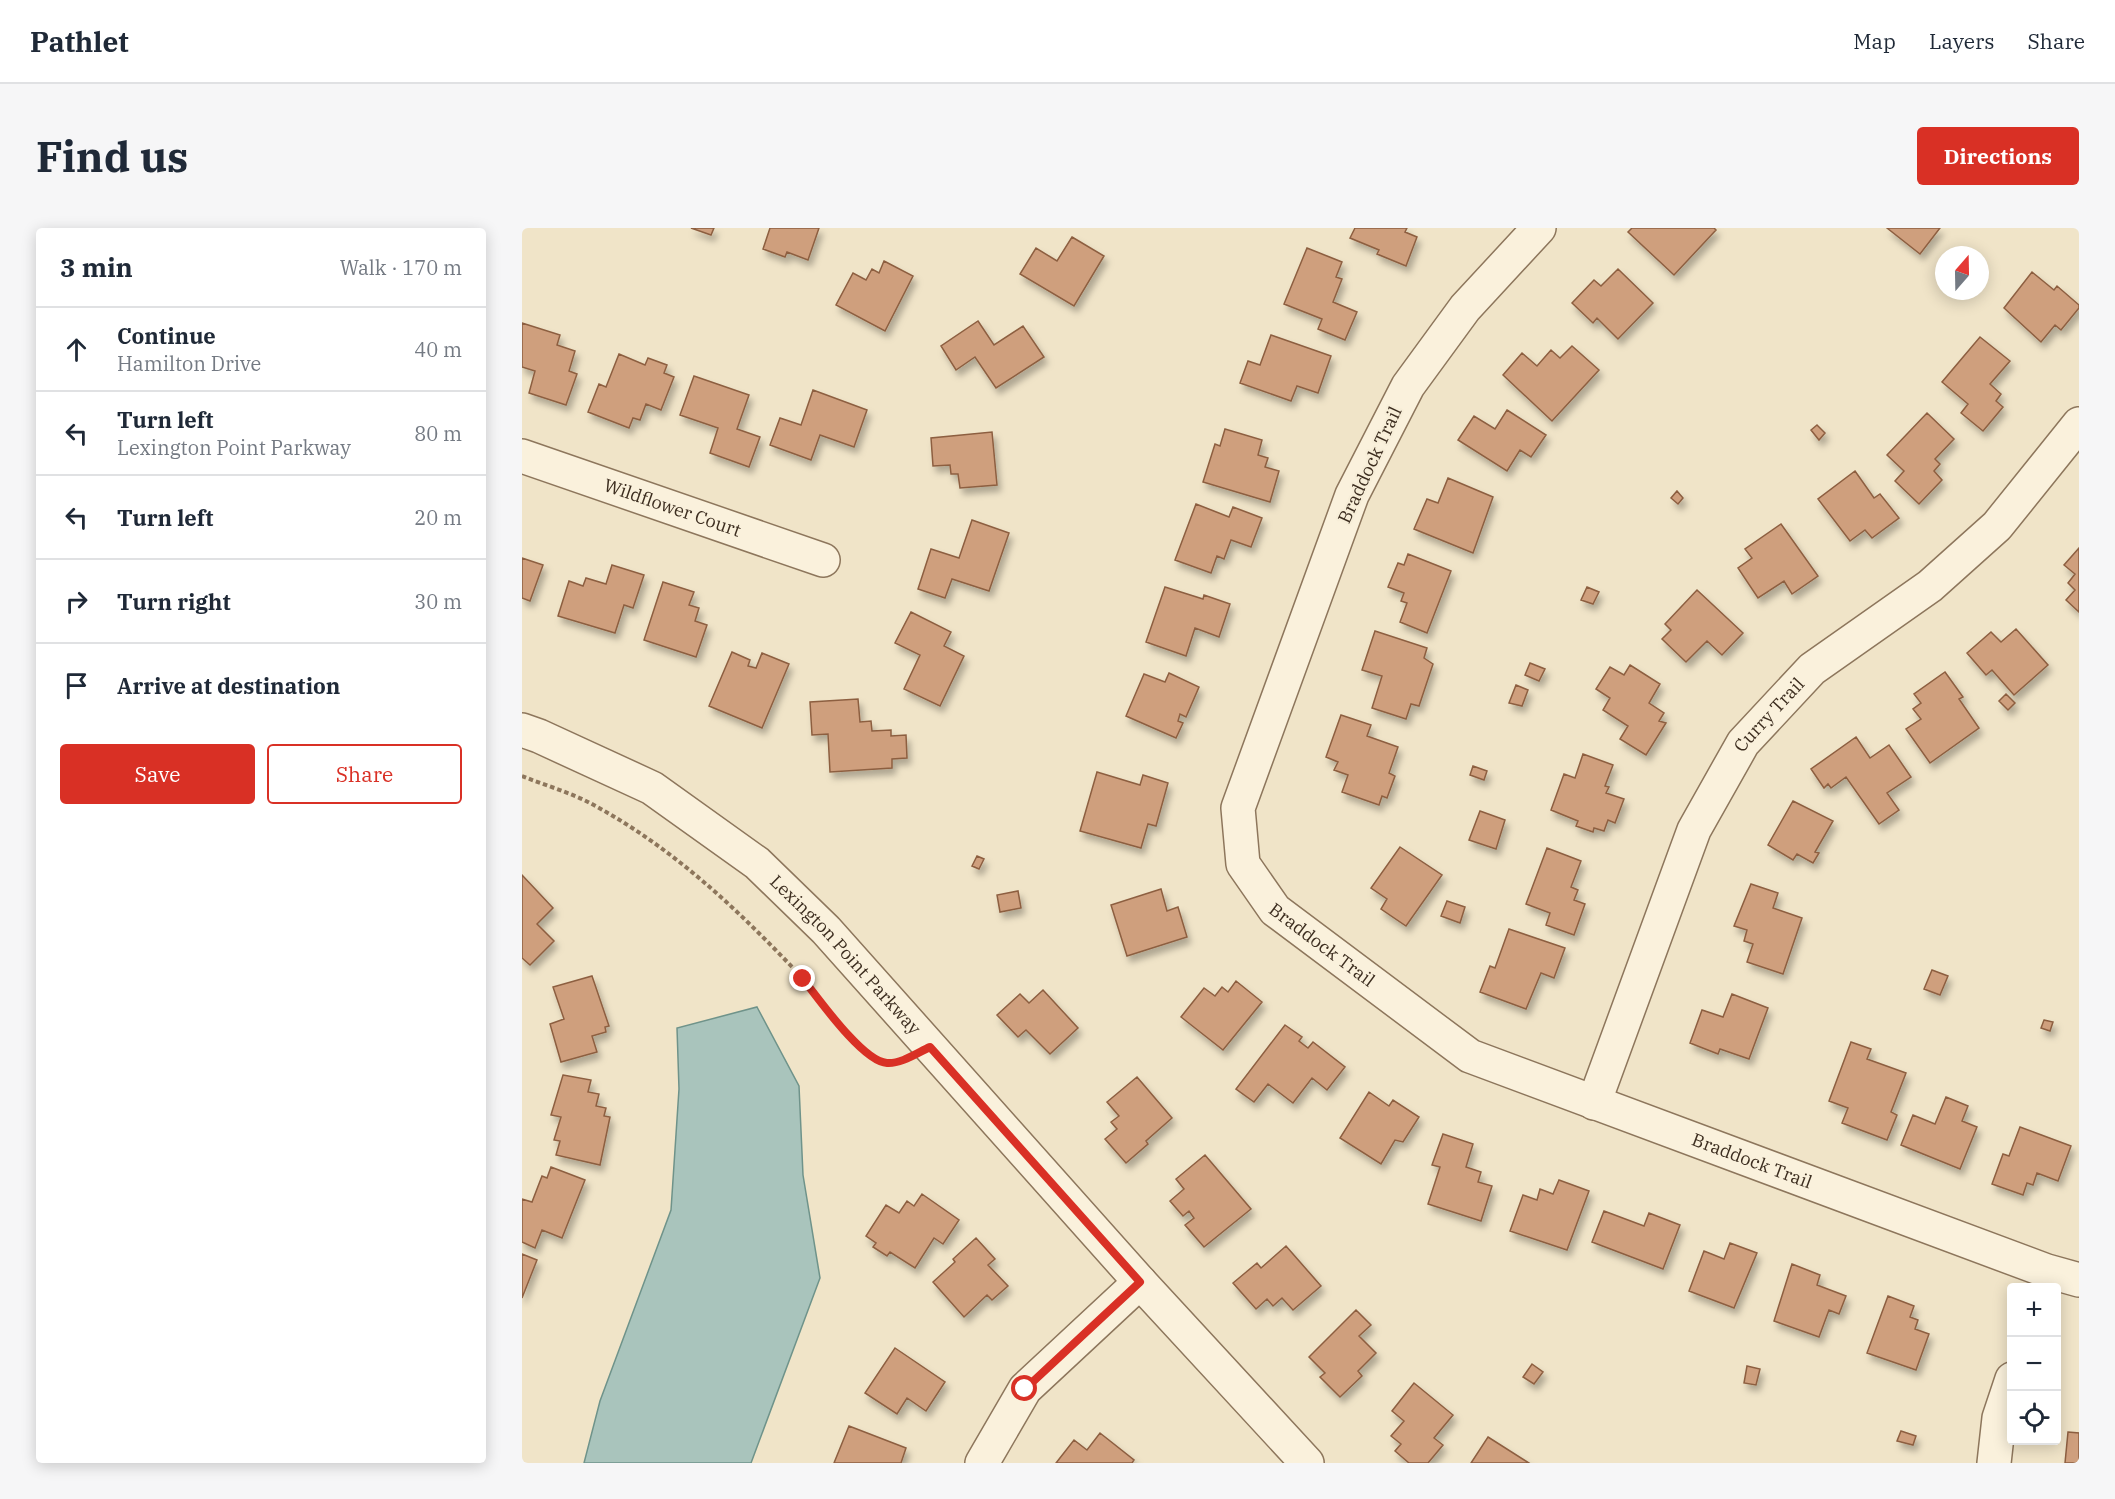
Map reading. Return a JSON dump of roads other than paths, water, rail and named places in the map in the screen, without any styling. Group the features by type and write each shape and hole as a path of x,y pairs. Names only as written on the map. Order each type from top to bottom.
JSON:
{"street":[{"name":"Braddock Trail","path":"1539,228 1465,308 1408,386 1352,495 1238,808 1243,864 1275,910 1470,1056 2045,1279 2079,1280"},
{"name":"Curry Trail","path":"1594,1103 1694,830 1743,743 1812,669 1930,586 1997,526 2079,424"},
{"name":"Wildflower Court","path":"522,456 823,560"},
{"name":"Lexington Point Parkway","path":"522,730 652,788 757,864 826,930 1140,1282 1307,1463"},
{"path":"982,1463 1025,1389 1140,1282"},
{"path":"1994,1463 1999,1418 2008,1391"}],"water":[{"path":"757,1007 799,1086 803,1175 820,1278 751,1463 584,1463 600,1401 671,1210 679,1089 677,1028"}]}
